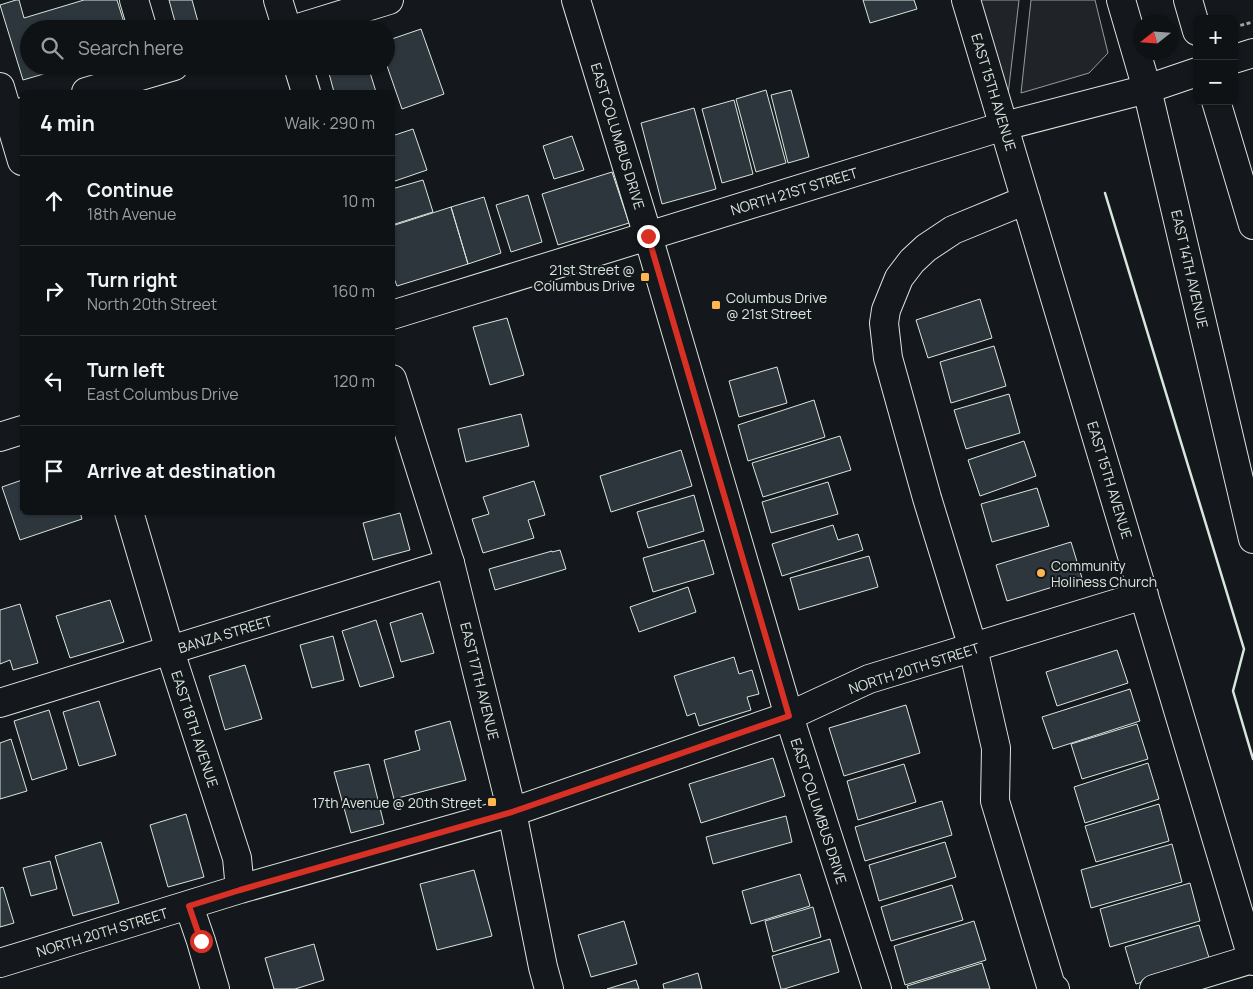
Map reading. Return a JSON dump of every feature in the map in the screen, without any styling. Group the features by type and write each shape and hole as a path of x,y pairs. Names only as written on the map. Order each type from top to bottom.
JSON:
{"main road":[{"path":"134,0 140,20"},
{"path":"278,0 284,20"},
{"path":"324,20 390,0"},
{"name":"EAST COLUMBUS DRIVE","path":"576,0 648,236 789,716 877,989"},
{"name":"EAST 15TH AVENUE","path":"966,0 1253,960"},
{"name":"EAST 14TH AVENUE","path":"1121,0 1147,89 1253,538"},
{"path":"1188,0 1193,17"},
{"path":"1238,59 1253,53"},
{"name":"NORTH 21ST STREET","path":"395,314 1004,126 1147,89 1193,73"},
{"path":"93,90 144,75"},
{"path":"301,75 305,90"},
{"path":"0,87 20,153"},
{"path":"1220,113 1253,225"},
{"path":"1026,200 953,230 912,260 899,278 886,310 884,323 888,358 927,498 973,648 996,748 995,801 1049,988"},
{"name":"EAST 17TH AVENUE","path":"395,388 450,563 512,812 549,989"},
{"path":"0,437 20,431"},
{"name":"EAST 18TH AVENUE","path":"130,515 170,651 237,858 240,890"},
{"name":"BANZA STREET","path":"0,703 450,563"},
{"name":"NORTH 20TH STREET","path":"0,963 240,890 512,812 789,716 869,679 1144,595"},
{"path":"189,906 214,989"},
{"path":"1154,989 1253,960"}],"path":[{"path":"1238,26 1253,22"}],"shaded area":[{"path":"979,0 1019,0 1008,95"},
{"path":"1031,0 1095,0 1108,53 1089,73 1021,93"}],"building":[{"path":"19,0 24,18 84,0 117,0 123,20 20,20 20,70 0,5"},
{"path":"169,0 192,0 198,20 175,20"},
{"path":"863,0 914,0 917,9 870,23"},
{"path":"421,29 444,94 402,109 390,75 395,75 395,38"},
{"path":"21,75 40,75 23,80"},
{"path":"329,75 371,75 375,90 333,90"},
{"path":"766,90 786,163 756,172 736,99"},
{"path":"791,90 809,157 788,163 771,95"},
{"path":"734,100 753,174 722,183 702,109"},
{"path":"694,108 716,189 662,204 641,123"},
{"path":"413,129 427,170 395,181 395,135"},
{"path":"572,136 584,170 554,179 543,146"},
{"path":"612,172 629,223 558,245 542,194"},
{"path":"423,180 433,212 395,224 395,188"},
{"path":"528,195 542,242 511,252 496,205"},
{"path":"484,197 501,253 468,264 451,207"},
{"path":"451,207 468,264 397,286 395,281 395,225"},
{"path":"980,299 992,338 928,358 916,320"},
{"path":"507,318 524,375 490,385 473,327"},
{"path":"994,346 1006,386 951,403 940,362"},
{"path":"777,367 787,403 739,417 729,381"},
{"path":"1009,394 1020,433 966,449 954,410"},
{"path":"814,400 825,437 748,461 738,425"},
{"path":"521,414 529,446 466,462 458,429"},
{"path":"840,436 851,470 763,497 752,463"},
{"path":"1024,441 1036,476 980,496 968,460"},
{"path":"681,450 692,486 611,512 600,476"},
{"path":"20,481 20,515 81,515 82,519 20,540 2,487"},
{"path":"534,481 545,515 528,520 534,538 483,553 472,519 489,514 483,497"},
{"path":"828,482 838,514 771,533 762,502"},
{"path":"1037,488 1049,526 992,542 981,504"},
{"path":"694,495 704,531 648,548 637,512"},
{"path":"400,513 410,550 373,560 363,523"},
{"path":"833,525 838,540 858,534 863,550 782,576 772,544"},
{"path":"704,540 714,574 653,592 643,558"},
{"path":"1071,542 1082,578 1007,601 996,565"},
{"path":"560,550 566,569 495,590 489,569"},
{"path":"869,556 878,587 799,610 790,578"},
{"path":"688,587 696,612 639,632 630,607"},
{"path":"110,600 124,642 70,658 56,616"},
{"path":"20,604 38,663 13,670 10,660 0,664 0,610"},
{"path":"422,613 434,653 401,662 390,623"},
{"path":"376,620 394,677 360,687 342,631"},
{"path":"333,636 344,680 312,688 300,645"},
{"path":"1117,650 1128,683 1057,706 1046,672"},
{"path":"734,657 739,674 752,670 759,694 747,697 751,710 699,726 695,713 687,716 674,676"},
{"path":"245,665 262,719 225,730 209,676"},
{"path":"1130,689 1140,721 1053,749 1042,717"},
{"path":"99,701 116,755 79,766 63,712"},
{"path":"906,705 920,753 844,776 829,728"},
{"path":"49,710 67,769 32,780 14,721"},
{"path":"450,721 466,780 394,799 384,760 420,750 415,731"},
{"path":"1137,724 1148,759 1082,779 1071,744"},
{"path":"11,739 27,791 0,799 0,743"},
{"path":"773,758 785,796 701,823 689,784"},
{"path":"1148,763 1159,799 1085,823 1074,787"},
{"path":"369,764 384,824 351,833 334,772"},
{"path":"904,764 916,802 858,820 847,781"},
{"path":"942,801 952,835 865,861 855,827"},
{"path":"1159,804 1169,841 1096,862 1085,826"},
{"path":"186,814 204,877 168,887 150,825"},
{"path":"786,816 792,842 713,864 706,837"},
{"path":"101,842 119,903 73,916 55,856"},
{"path":"945,842 956,877 879,901 869,865"},
{"path":"1172,844 1182,882 1091,908 1081,870"},
{"path":"50,861 57,889 31,896 23,868"},
{"path":"474,870 492,936 437,950 420,884"},
{"path":"800,874 810,906 751,924 742,891"},
{"path":"1190,883 1200,921 1110,947 1100,909"},
{"path":"952,885 963,920 891,941 881,907"},
{"path":"3,887 14,923 0,927 0,888"},
{"path":"813,907 821,937 773,952 765,921"},
{"path":"624,921 637,964 591,977 578,935"},
{"path":"974,921 986,960 905,985 894,946"},
{"path":"1199,925 1210,961 1136,984 1125,947"},
{"path":"830,939 839,972 781,989 772,956"},
{"path":"314,944 324,980 295,989 274,989 265,958"},
{"path":"982,963 990,989 908,989 907,986"},
{"path":"698,973 702,989 664,989 663,984"},
{"path":"636,980 639,989 607,989"}],"wall":[{"path":"1105,193 1244,649 1233,691 1253,759"}],"place":[{"name":"21st Street @ Columbus Drive","path":"645,277"},
{"name":"Columbus Drive @ 21st Street","path":"716,305"},
{"name":"Community Holiness Church","path":"1041,573"},
{"name":"17th Avenue @ 20th Street","path":"492,802"}],"route":[{"path":"201,941 189,906 512,812 789,716 648,236"}]}
